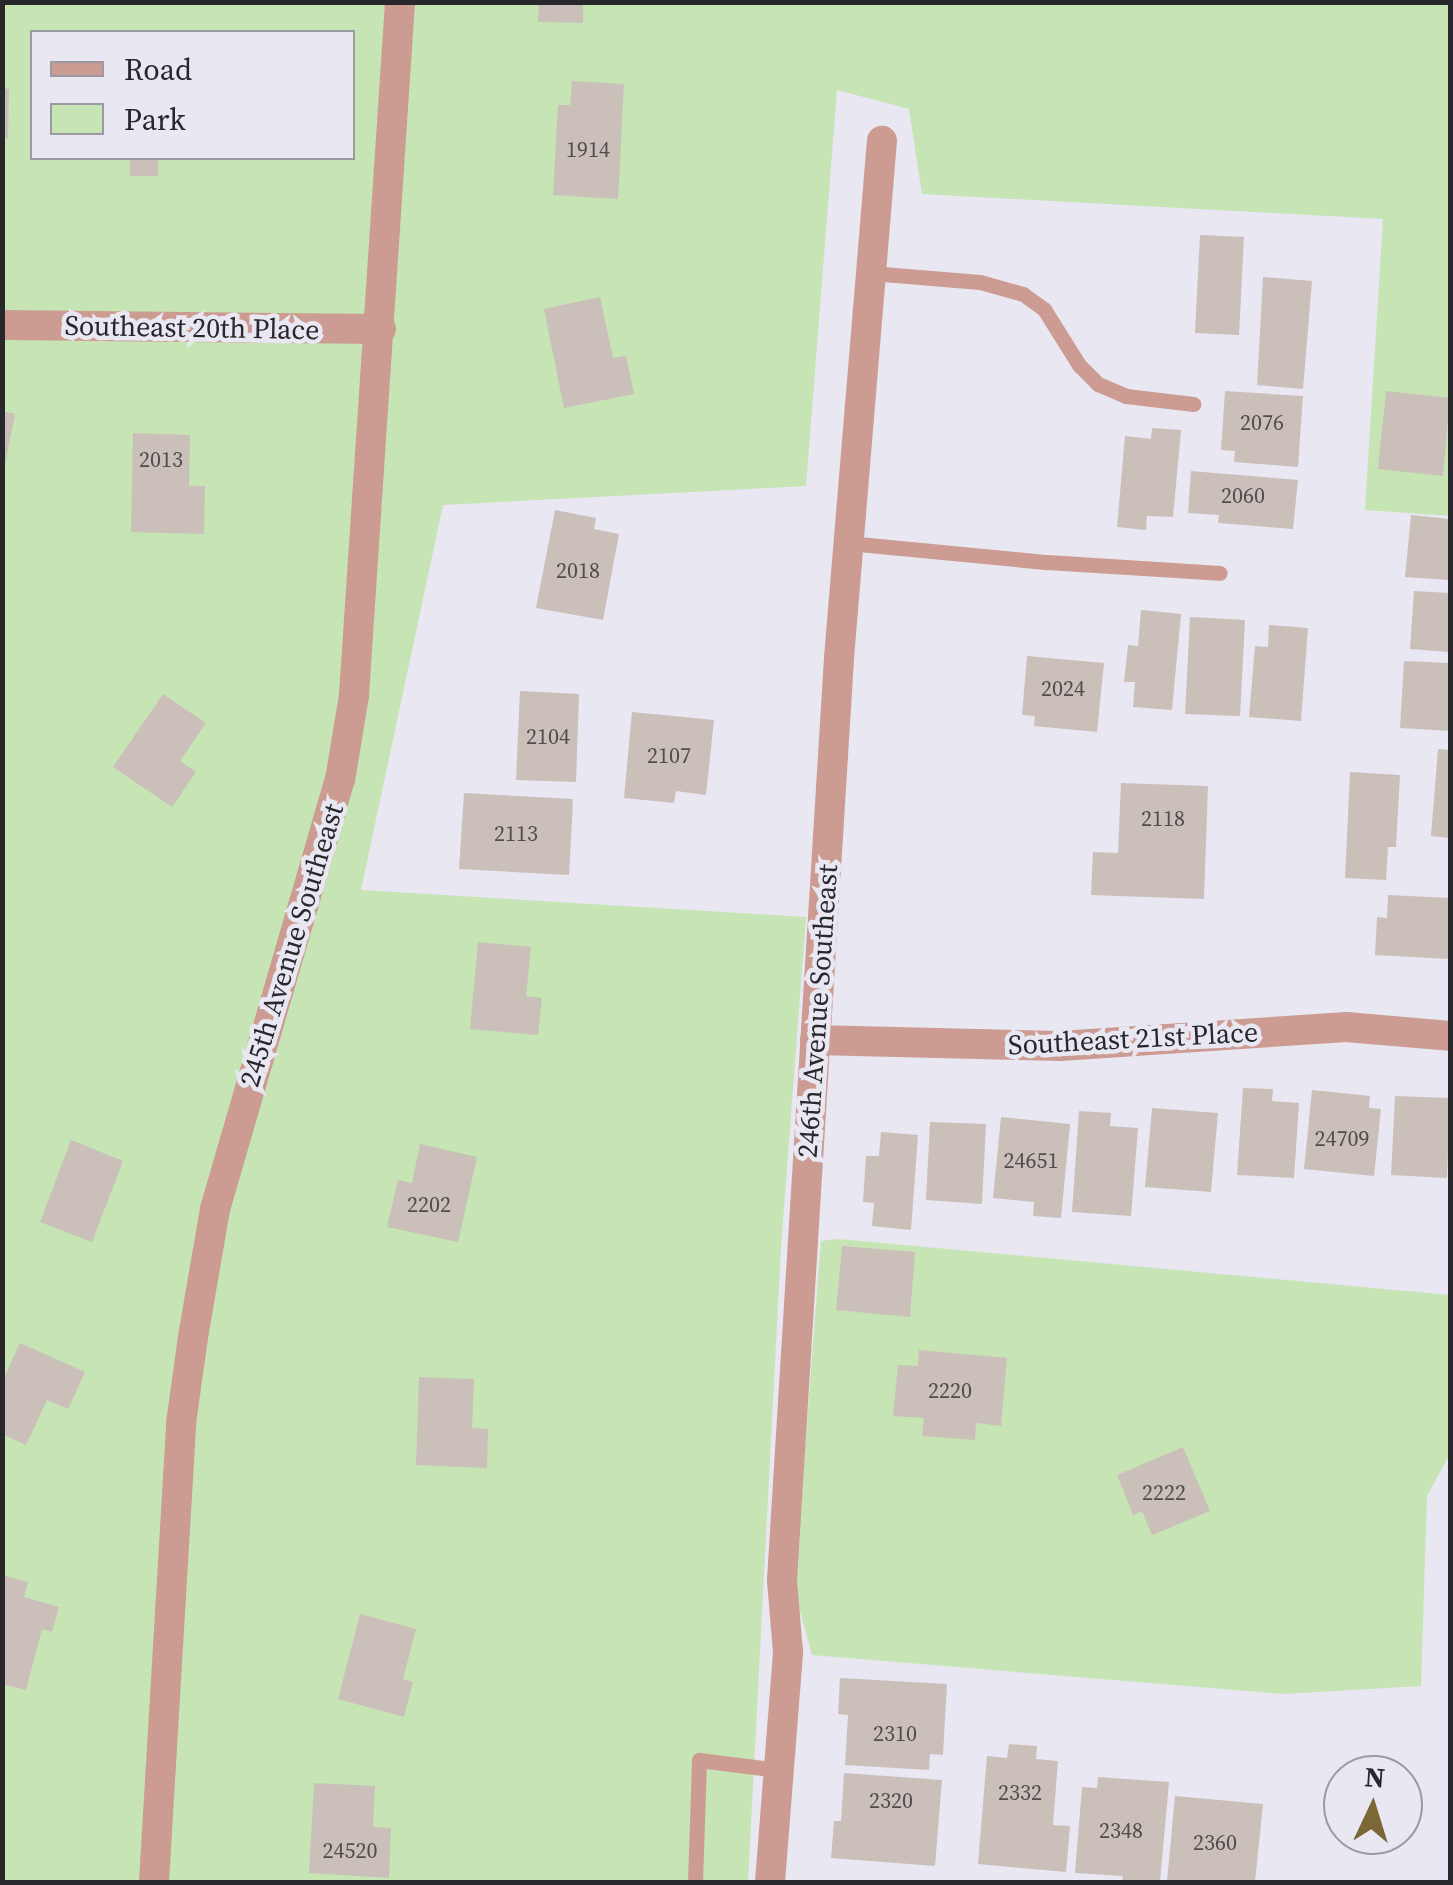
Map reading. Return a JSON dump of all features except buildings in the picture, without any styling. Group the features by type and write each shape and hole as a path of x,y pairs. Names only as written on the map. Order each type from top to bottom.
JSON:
{"street":[{"name":"245th Avenue Southeast","path":"154,1882 181,1423 191,1350 220,1191 340,780 354,695 382,329 400,2"},
{"name":"246th Avenue Southeast","path":"770,1882 788,1652 782,1580 815,1040 848,543 882,141"},
{"name":"Southeast 20th Place","path":"2,325 382,329"},
{"name":"Southeast 21st Place","path":"815,1040 1060,1046 1346,1027 1450,1036"}],"lane":[{"path":"871,273 980,282 1023,294 1044,308 1080,365 1098,384 1126,396 1194,404"},
{"path":"848,543 1220,573"},
{"path":"695,1882 699,1760 778,1770"}],"green space":[{"path":"3,3 1450,3 1450,516 1365,510 1383,219 922,194 909,109 837,90 806,486 443,505 361,890 806,917 781,1247 748,1882 3,1882"},
{"path":"838,1239 1450,1295 1450,1454 1427,1496 1421,1686 1283,1694 812,1655 794,1589 821,1241"}]}
